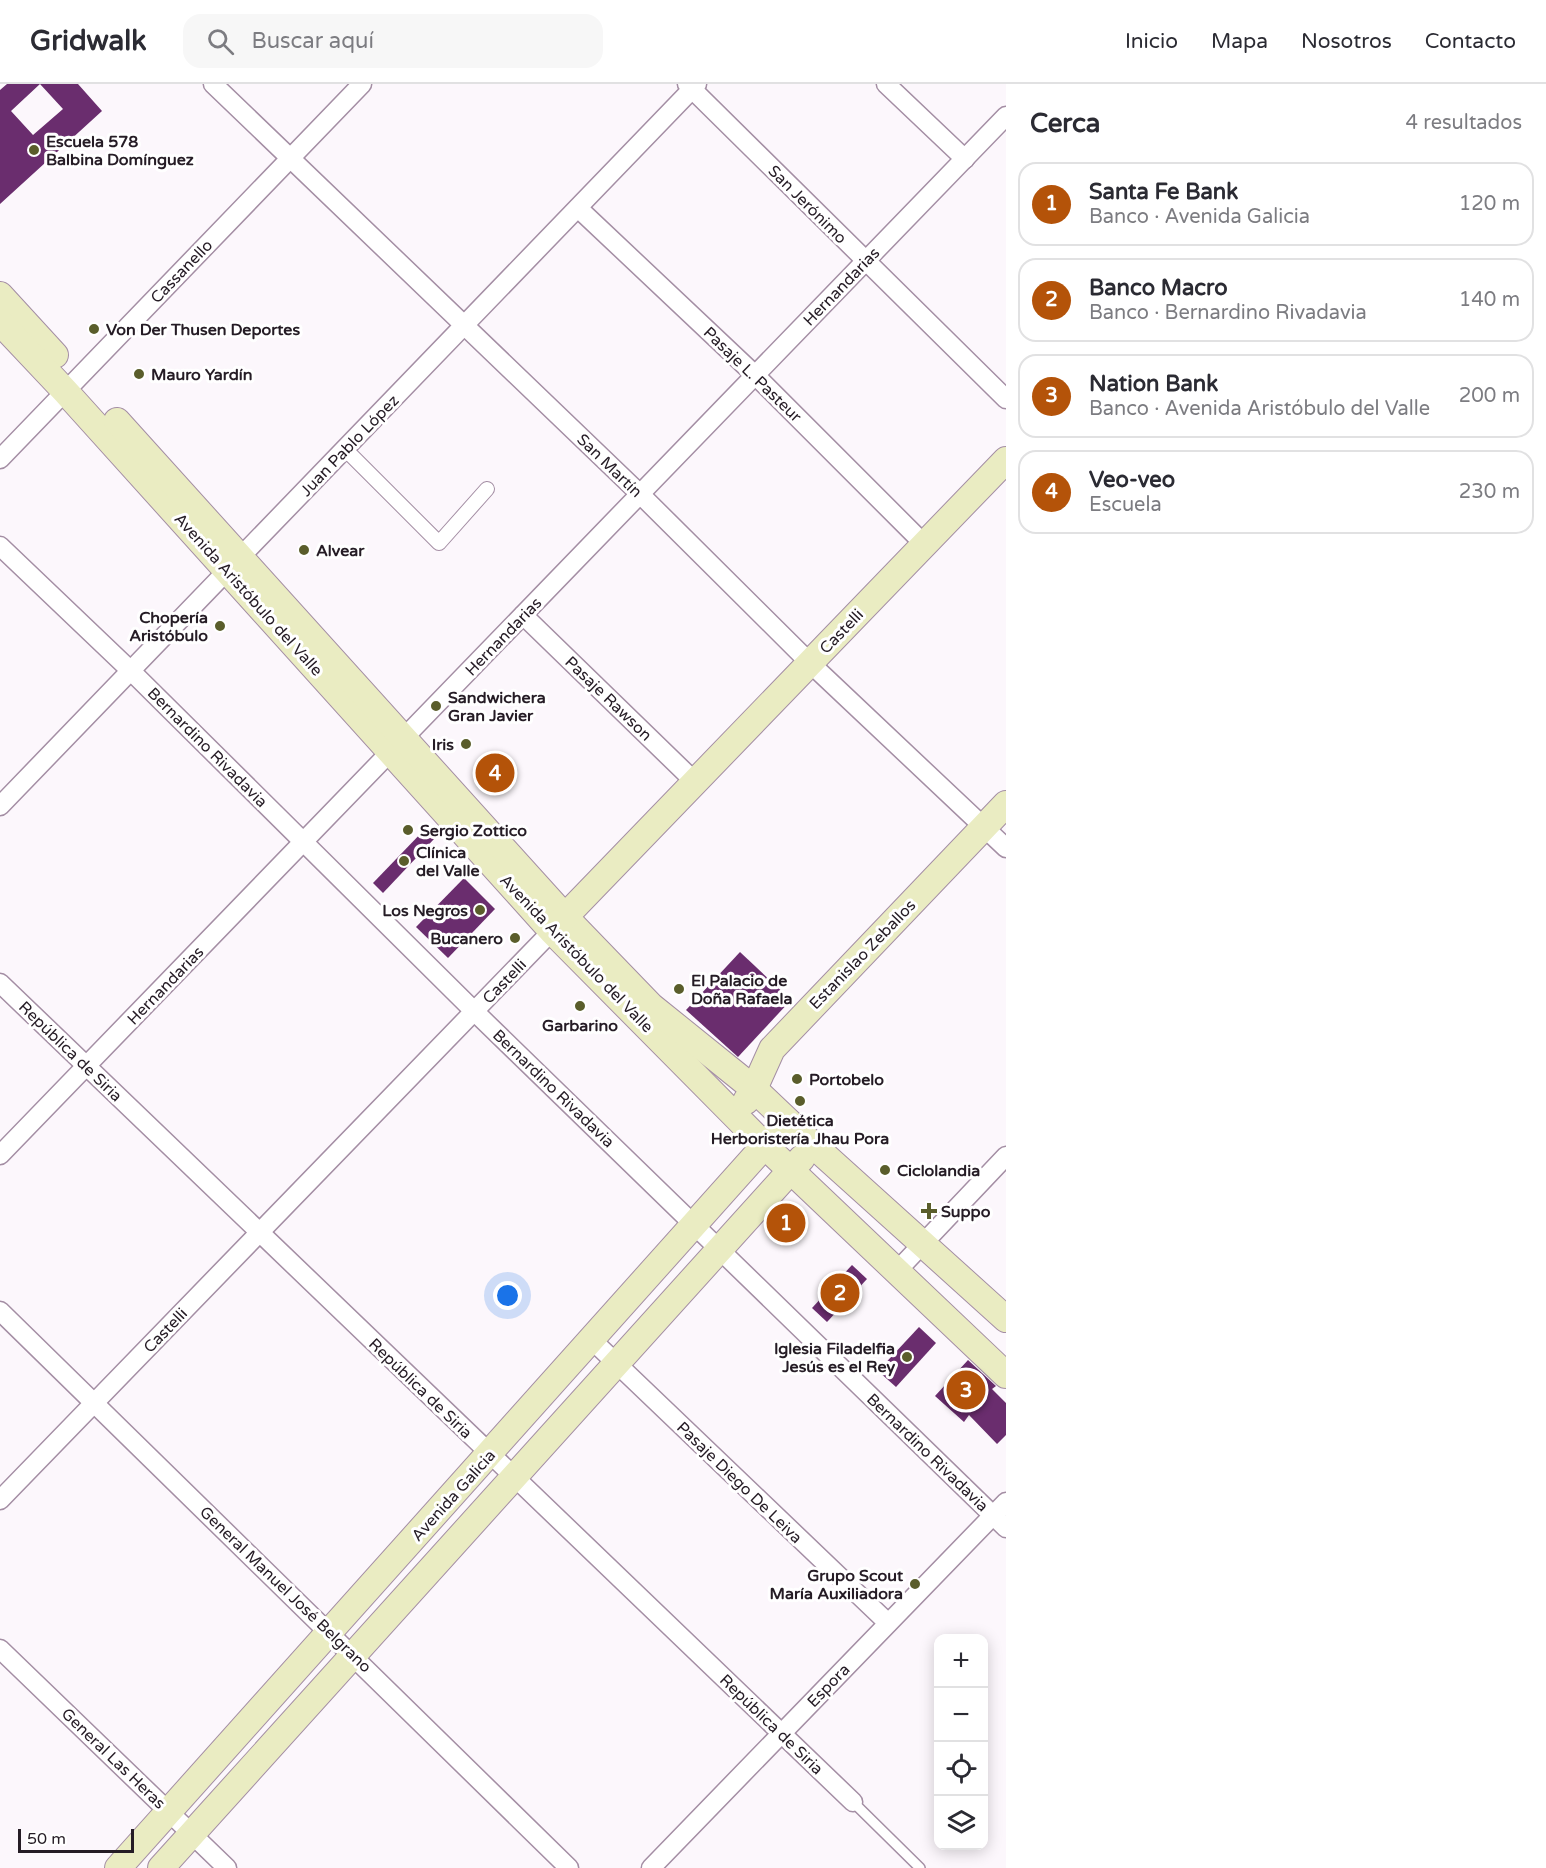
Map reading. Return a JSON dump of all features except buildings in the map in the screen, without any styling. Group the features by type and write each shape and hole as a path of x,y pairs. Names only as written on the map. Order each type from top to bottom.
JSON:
{"main road":[{"name":"Avenida Aristóbulo del Valle","path":"0,295 71,385 731,1111 896,1272 1006,1375"},
{"name":"Avenida Aristóbulo del Valle","path":"0,322 71,385"},
{"name":"Castelli","path":"559,924 1006,460"},
{"name":"Estanislao Zeballos","path":"731,1111 746,1102 772,1049 1006,804"},
{"name":"Avenida Aristóbulo del Valle","path":"559,924 651,1006 754,1089 1006,1319"},
{"name":"Avenida Galicia","path":"118,1868 328,1631 788,1121"},
{"name":"Avenida Galicia","path":"161,1868 813,1145"}],"street":[{"name":"San Martín","path":"213,84 640,494 810,663 1006,848"},
{"name":"Cassanello","path":"0,459 362,84"},
{"path":"886,84 965,159"},
{"name":"Juan Pablo López","path":"0,806 465,326 692,86"},
{"name":"San Jerónimo","path":"692,86 1006,399"},
{"name":"Hernandarias","path":"0,1155 1006,116"},
{"name":"Pasaje L. Pasteur","path":"578,208 755,375 924,544"},
{"path":"345,449 439,543 487,489"},
{"name":"Bernardino Rivadavia","path":"0,546 131,671 474,1011 1000,1522"},
{"name":"Pasaje Rawson","path":"523,615 695,782"},
{"name":"Castelli","path":"0,1500 559,924"},
{"name":"República de Siria","path":"0,983 853,1802"},
{"path":"896,1272 1006,1156"},
{"name":"General Manuel José Belgrano","path":"0,1311 353,1654 569,1868"},
{"name":"Pasaje Diego De Leiva","path":"592,1340 888,1623"},
{"name":"Espora","path":"651,1868 888,1623 1000,1522 1006,1502"},
{"name":"General Las Heras","path":"0,1649 227,1868"}],"lane":[{"name":"República de Siria","path":"853,1802 920,1868"}],"place":[{"name":"Escuela 578 Balbina Domínguez","path":"34,150"},
{"name":"Von Der Thusen Deportes","path":"94,329"},
{"name":"Mauro Yardín","path":"139,374"},
{"name":"Alvear","path":"304,550"},
{"name":"Chopería Aristóbulo","path":"220,626"},
{"name":"Sandwichera Gran Javier","path":"436,706"},
{"name":"Iris","path":"466,744"},
{"name":"Veo-veo","path":"495,773"},
{"name":"Sergio Zottico","path":"408,830"},
{"name":"Clínica del Valle","path":"404,861"},
{"name":"Los Negros","path":"480,910"},
{"name":"Bucanero","path":"515,938"},
{"name":"El Palacio de Doña Rafaela","path":"679,989"},
{"name":"Garbarino","path":"580,1006"},
{"name":"Portobelo","path":"797,1079"},
{"name":"Dietética Herboristería Jhau Pora","path":"800,1101"},
{"name":"Ciclolandia","path":"885,1170"},
{"name":"Suppo","path":"929,1211"},
{"name":"Santa Fe Bank","path":"786,1223"},
{"name":"Banco Macro","path":"840,1293"},
{"name":"Iglesia Filadelfia Jesús es el Rey","path":"907,1357"},
{"name":"Nation Bank","path":"966,1390"},
{"name":"Grupo Scout María Auxiliadora","path":"915,1584"}]}
